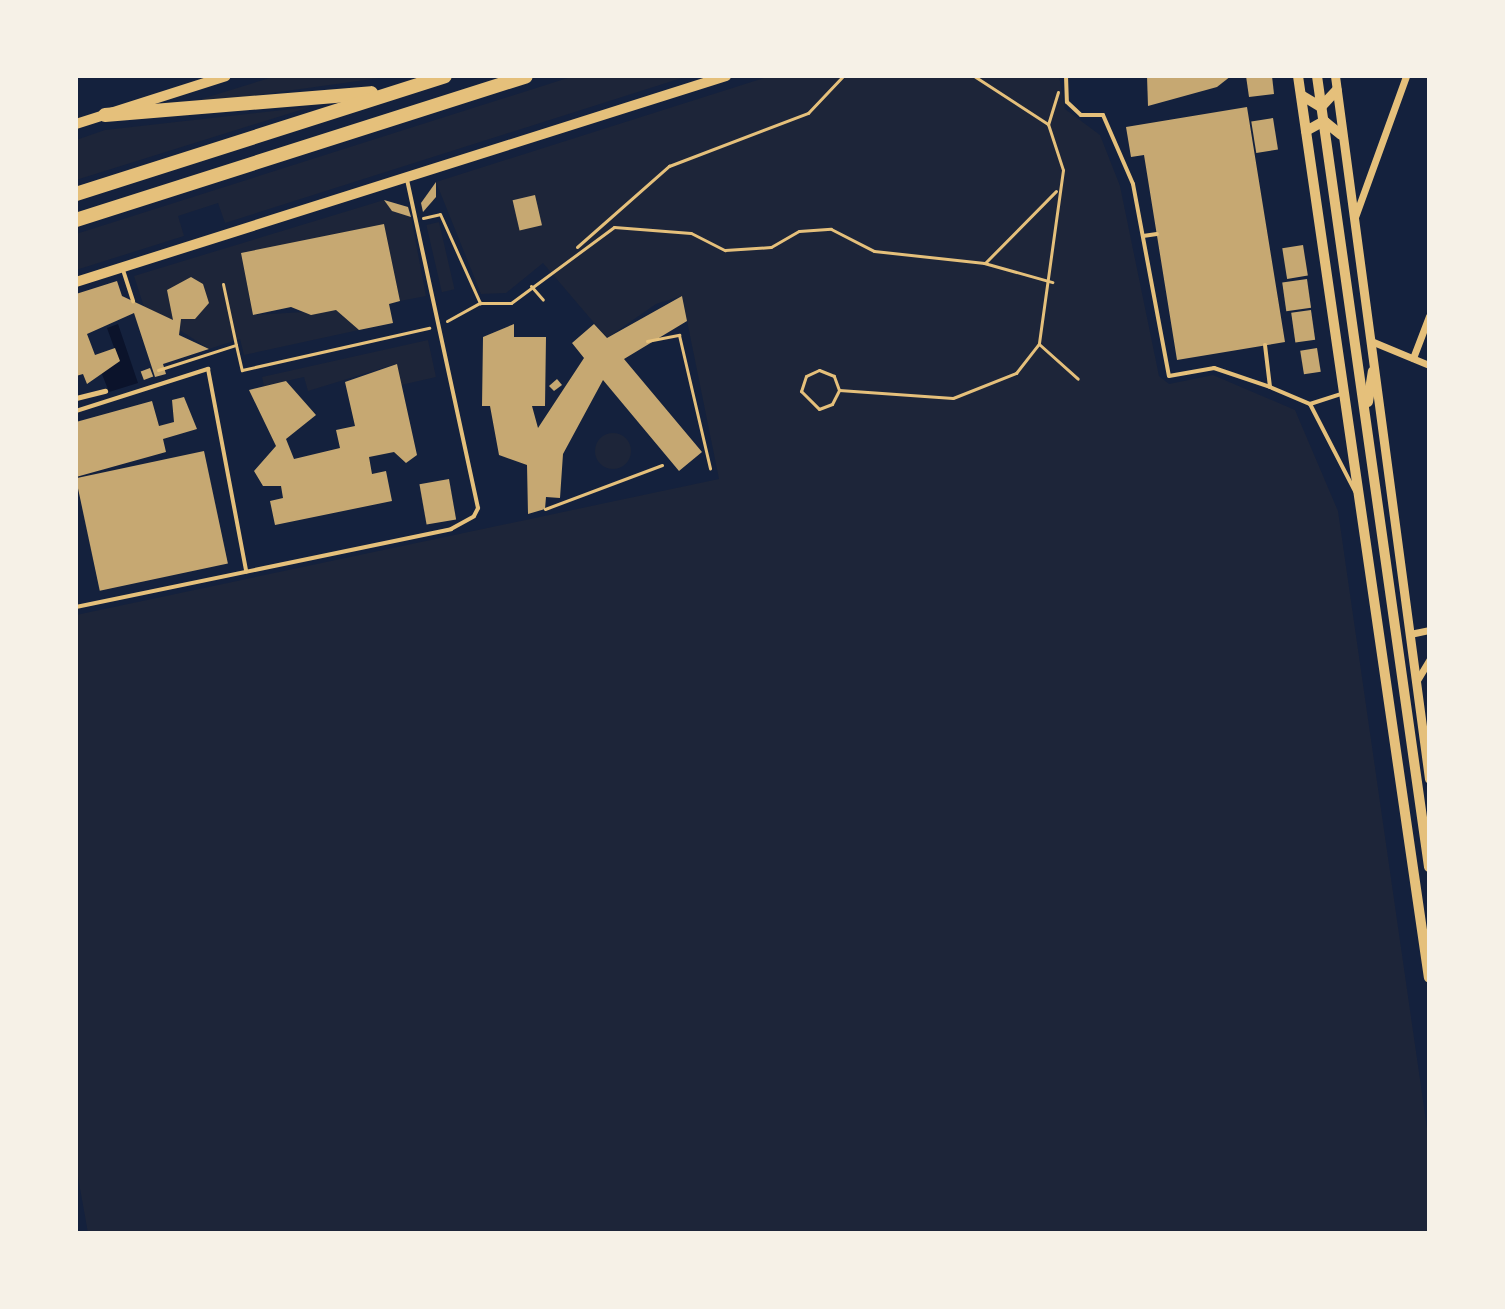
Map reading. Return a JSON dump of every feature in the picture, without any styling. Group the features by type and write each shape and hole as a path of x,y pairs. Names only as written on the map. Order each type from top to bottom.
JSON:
{"highway":[{"path":"76,194 445,76"},
{"path":"76,220 526,76"},
{"path":"105,115 403,90"}],"main road":[{"path":"76,124 226,76"},
{"path":"76,282 726,76"},
{"path":"1298,76 1429,978"},
{"path":"1317,76 1429,867"},
{"path":"1300,94 1321,107 1337,90"},
{"path":"1306,131 1324,121 1341,135"},
{"path":"1368,428 1373,371"}],"street":[{"path":"184,76 187,88"},
{"path":"1335,76 1429,779"},
{"path":"1353,223 1406,76"},
{"path":"1413,358 1429,316"},
{"path":"1371,341 1429,365"},
{"path":"76,398 105,391"},
{"path":"1410,634 1429,630"},
{"path":"1416,683 1429,660"}],"lane":[{"path":"1066,76 1063,86 1073,109 1103,115 1133,184 1169,376 1214,368 1310,404 1357,495"},
{"path":"76,607 451,529 474,516 478,508 406,178"},
{"path":"1143,236 1157,234"},
{"path":"122,268 133,301"},
{"path":"1265,345 1270,387"},
{"path":"76,411 208,369 246,571"},
{"path":"1310,404 1343,393"}],"path":[{"path":"223,284 242,370 438,326 480,303 511,303 669,166 808,113 843,76"},
{"path":"839,390 832,404 819,409 804,400 801,386 810,373 824,371 839,390 930,400 964,395 1016,373 1039,344 1052,282 1056,191 1063,170 1048,124 974,76"},
{"path":"1048,124 1063,86"},
{"path":"984,263 1056,191"},
{"path":"415,220 440,214 480,303"},
{"path":"576,248 614,227 691,233 725,250 771,247 819,227 874,251 984,263 1052,282"},
{"path":"531,286 543,300"},
{"path":"647,341 679,335 710,468"},
{"path":"1039,344 1078,379"},
{"path":"158,370 236,345"},
{"path":"545,509 662,465"}],"shaded area":[{"path":"276,76 394,76 179,106"},
{"path":"574,76 688,76 225,223 218,203 178,216 184,236 76,270 76,234"},
{"path":"770,76 1059,76 1065,109 1100,135 1120,186 1159,376 1169,384 1213,375 1295,410 1338,511 1429,1142 1429,1233 88,1233 76,1166 76,615 719,479 682,296 656,304 607,338 543,263 506,293 481,294 436,182"},
{"path":"310,107 76,180 76,140 105,130"},
{"path":"384,200 411,217 426,296 400,301 384,224 241,254 253,315 336,310 359,330 244,355 240,339 209,349 144,307 134,276"},
{"path":"439,222 455,289 442,292 426,225"},
{"path":"118,324 138,383 109,392 100,369 119,361 107,328"},
{"path":"428,340 436,377 401,385 396,364 308,391 304,377 264,386 262,377"},
{"path":"613,433 625,439 631,451 625,463 613,469 601,463 595,451 601,439"}],"building":[{"path":"1147,76 1231,76 1217,87 1148,106"},
{"path":"1246,76 1272,76 1274,94 1249,97"},
{"path":"1247,107 1285,342 1177,360 1144,155 1131,157 1126,127"},
{"path":"1273,118 1278,150 1256,153 1251,121"},
{"path":"436,182 436,197 423,212 421,203"},
{"path":"535,195 542,225 520,230 513,200"},
{"path":"384,200 408,207 411,217 392,211"},
{"path":"384,224 400,301 389,304 393,323 359,330 336,310 311,315 291,307 253,315 241,253"},
{"path":"1303,245 1308,276 1287,279 1282,248"},
{"path":"191,277 203,284 209,303 195,319 181,319 179,335 209,349 163,364 166,374 155,377 134,313 87,334 95,355 115,348 120,361 87,384 83,374 76,376 76,294 117,281 122,296 173,320 167,290"},
{"path":"1307,279 1311,308 1286,311 1282,282"},
{"path":"682,296 687,321 624,359 702,452 679,471 603,380 563,454 560,498 546,497 545,509 528,514 527,465 499,455 490,406 482,406 483,337 514,324 514,337 546,337 545,406 532,406 538,428 584,358 572,343 594,324 607,338"},
{"path":"1311,310 1315,340 1295,342 1291,313"},
{"path":"1317,348 1321,372 1304,374 1300,351"},
{"path":"397,364 417,455 406,463 394,452 369,457 372,474 386,471 392,501 275,525 270,501 283,498 281,486 263,486 254,471 276,446 249,390 286,381 316,415 286,439 294,459 340,448 336,430 355,426 345,382"},
{"path":"150,368 153,376 144,380 141,372"},
{"path":"557,379 562,385 554,391 549,386"},
{"path":"184,397 197,429 163,439 166,452 76,477 76,422 152,401 159,426 174,422 172,400"},
{"path":"204,451 228,563 100,591 76,478"},
{"path":"449,479 456,519 427,525 419,484"}]}
